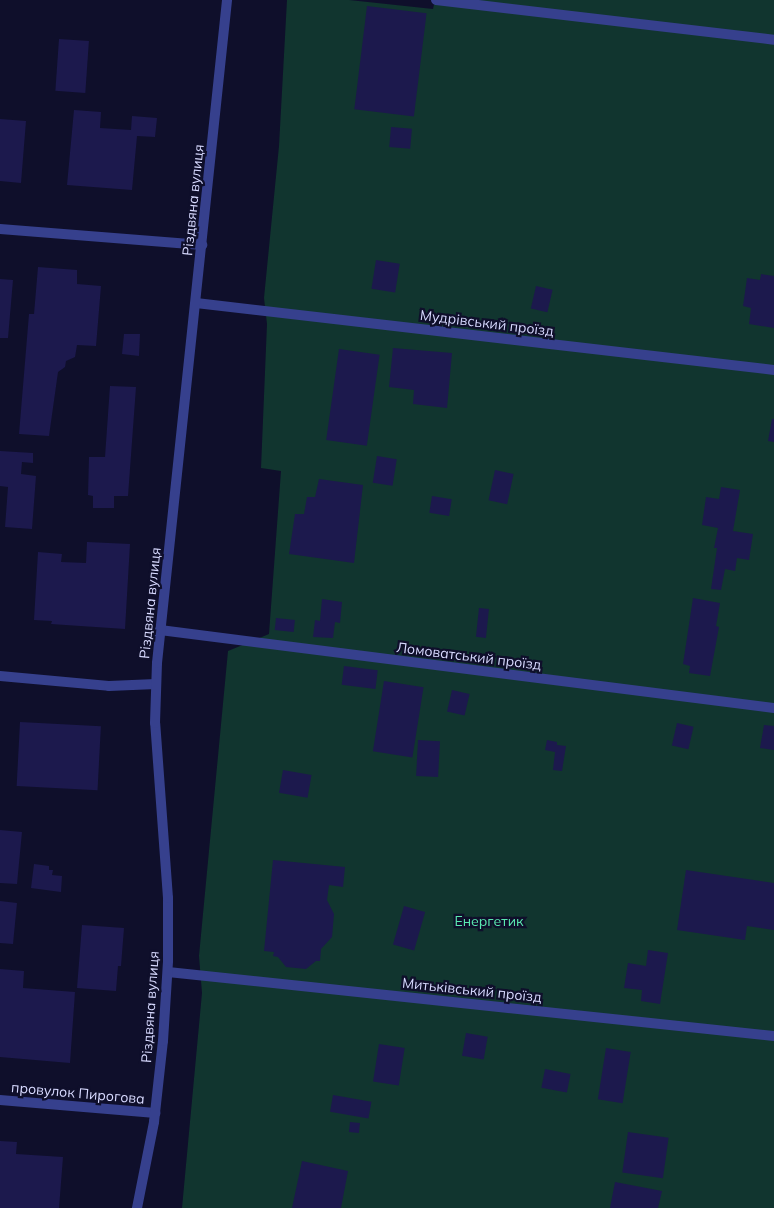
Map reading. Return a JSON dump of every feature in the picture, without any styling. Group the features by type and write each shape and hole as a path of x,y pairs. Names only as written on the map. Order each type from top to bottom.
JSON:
{"street":[{"name":"Різдвяна вулиця","path":"137,1208 146,1171 155,1113 168,972 168,898 157,763 156,684 160,630 196,303 226,0"},
{"path":"436,0 774,40"},
{"path":"0,229 202,245"},
{"name":"Мудрівський проїзд","path":"196,303 774,370"},
{"name":"Ломоватський проїзд","path":"160,630 774,708"},
{"path":"0,676 109,686 156,684"},
{"name":"Митьківський проїзд","path":"168,972 774,1036"},
{"name":"провулок Пирогова","path":"0,1100 155,1113"}],"green space":[{"name":"Енергетик","path":"287,0 349,0 433,9 435,0 774,0 774,1208 182,1208 202,993 199,956 228,651 269,634 281,471 261,468 267,324 264,298 279,146"}],"building":[{"path":"367,6 427,13 414,117 354,109"},
{"path":"59,39 89,41 85,93 55,91"},
{"path":"74,110 101,112 100,128 131,130 132,116 157,118 155,137 137,136 132,190 67,185"},
{"path":"0,119 26,121 21,183 0,181"},
{"path":"391,127 412,129 410,149 389,147"},
{"path":"376,260 400,264 395,292 371,289"},
{"path":"38,267 77,270 77,284 101,286 96,346 77,345 75,357 66,361 65,367 58,372 49,436 19,434 29,314 34,314"},
{"path":"761,274 774,276 774,328 749,324 751,308 743,306 747,278 760,280"},
{"path":"0,279 13,280 8,338 0,338"},
{"path":"536,286 553,290 547,312 531,308"},
{"path":"124,334 140,334 139,356 122,354"},
{"path":"393,348 452,353 447,408 413,404 414,390 389,387"},
{"path":"339,349 380,355 367,446 326,440"},
{"path":"110,386 136,387 128,496 114,496 114,508 93,508 93,496 88,495 89,457 105,457"},
{"path":"772,419 774,419 774,442 768,441"},
{"path":"0,451 33,453 33,463 22,462 21,474 36,476 32,529 5,527 8,487 0,486"},
{"path":"377,456 397,459 393,486 373,483"},
{"path":"495,470 514,474 507,504 489,500"},
{"path":"319,479 363,485 354,563 289,554 295,514 304,514 307,497 315,497"},
{"path":"721,487 740,490 733,531 753,534 749,560 737,558 735,571 725,569 721,590 711,589 717,548 714,548 718,528 702,525 706,497 719,499"},
{"path":"432,496 452,499 449,516 429,513"},
{"path":"87,542 130,544 125,629 51,624 52,621 34,620 38,552 62,554 61,562 86,563"},
{"path":"693,598 720,603 716,626 719,627 710,676 689,673 690,666 683,664"},
{"path":"322,599 342,602 340,623 335,622 333,638 313,637 315,620 320,621"},
{"path":"479,608 489,609 486,638 476,637"},
{"path":"276,618 295,620 294,632 275,630"},
{"path":"344,666 378,670 375,689 342,685"},
{"path":"384,681 424,687 412,757 373,751"},
{"path":"452,690 470,694 465,715 447,711"},
{"path":"20,722 101,726 98,790 17,786"},
{"path":"677,723 694,727 688,749 672,745"},
{"path":"764,725 774,726 774,750 760,748"},
{"path":"418,740 440,741 438,777 416,776"},
{"path":"547,740 557,742 557,745 566,746 562,771 553,770 555,752 545,750"},
{"path":"283,770 312,775 308,798 279,793"},
{"path":"0,830 22,832 17,884 0,883"},
{"path":"273,860 345,867 343,887 329,885 327,900 334,914 332,937 321,949 320,961 316,961 306,969 286,967 278,957 273,956 274,952 264,951"},
{"path":"34,864 49,866 49,870 53,870 52,875 62,876 61,892 31,888"},
{"path":"686,870 774,883 774,930 747,926 745,940 677,930"},
{"path":"0,901 17,903 13,944 0,943"},
{"path":"404,906 425,912 414,951 393,944"},
{"path":"82,925 124,928 121,966 118,966 116,991 77,988"},
{"path":"648,950 668,953 660,1004 641,1001 642,990 624,988 628,963 646,966"},
{"path":"0,969 24,971 23,988 75,992 70,1063 0,1057"},
{"path":"466,1033 488,1037 484,1059 462,1056"},
{"path":"379,1044 405,1048 399,1086 373,1082"},
{"path":"606,1048 631,1052 623,1103 598,1099"},
{"path":"545,1069 571,1074 567,1093 541,1088"},
{"path":"333,1095 371,1102 368,1119 330,1112"},
{"path":"350,1122 360,1123 359,1133 349,1132"},
{"path":"628,1132 669,1138 663,1178 622,1173"},
{"path":"0,1141 17,1142 16,1154 63,1157 59,1208 0,1208"},
{"path":"302,1161 348,1171 341,1208 292,1208"},
{"path":"615,1182 662,1191 658,1208 610,1208"}]}
